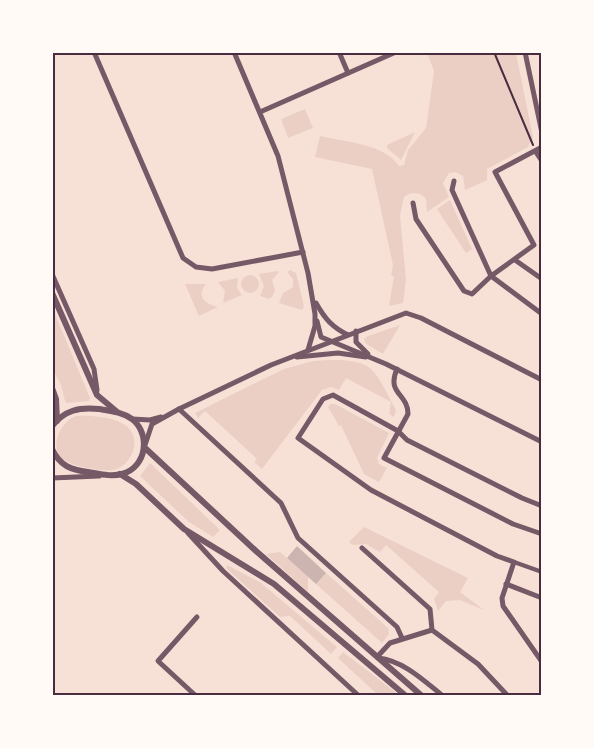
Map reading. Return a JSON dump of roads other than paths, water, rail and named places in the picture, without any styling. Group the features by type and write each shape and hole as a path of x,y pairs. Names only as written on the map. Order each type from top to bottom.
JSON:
{"street":[{"path":"94,52 183,258 196,267 212,269 302,252"},
{"path":"234,52 278,156 315,300 325,319 334,328 348,335"},
{"path":"339,52 348,73"},
{"path":"260,112 396,52"},
{"path":"525,52 542,133"},
{"path":"413,203 416,219 464,291 472,294 491,276 532,249 533,239 496,177 495,172 536,152 542,147"},
{"path":"536,152 542,161"},
{"path":"454,181 452,190 491,276 542,314"},
{"path":"515,260 542,279"},
{"path":"52,274 94,369 97,395"},
{"path":"52,293 97,395 117,412 132,419 150,420 164,416"},
{"path":"308,350 315,326 315,300"},
{"path":"54,477 120,474 134,467 140,460 152,424 164,416 289,358 406,313 421,318 542,380"},
{"path":"315,314 321,337 397,369 542,442"},
{"path":"356,331 356,342 372,358"},
{"path":"289,358 338,353 372,358"},
{"path":"397,369 392,380 393,385 408,409 408,414 384,458 512,524 542,534"},
{"path":"52,388 56,398 55,423"},
{"path":"542,506 522,498 407,440 398,431 333,395 323,399 298,438 371,490 497,556 542,572"},
{"path":"55,423 60,416 72,410 84,408 117,412"},
{"path":"179,409 281,504 298,538 397,627 402,638"},
{"path":"132,419 143,434 144,447 236,534 422,696"},
{"path":"52,449 57,459 69,468 108,475"},
{"path":"120,474 136,484 184,529 223,571 359,696"},
{"path":"184,529 274,584 406,696"},
{"path":"362,548 430,609 432,630 478,664 508,696"},
{"path":"514,562 502,598 505,610 542,662"},
{"path":"506,584 542,598"},
{"path":"196,696 158,662 197,618"},
{"path":"377,658 390,643 432,630"},
{"path":"377,658 392,660 416,674 443,696"}]}
